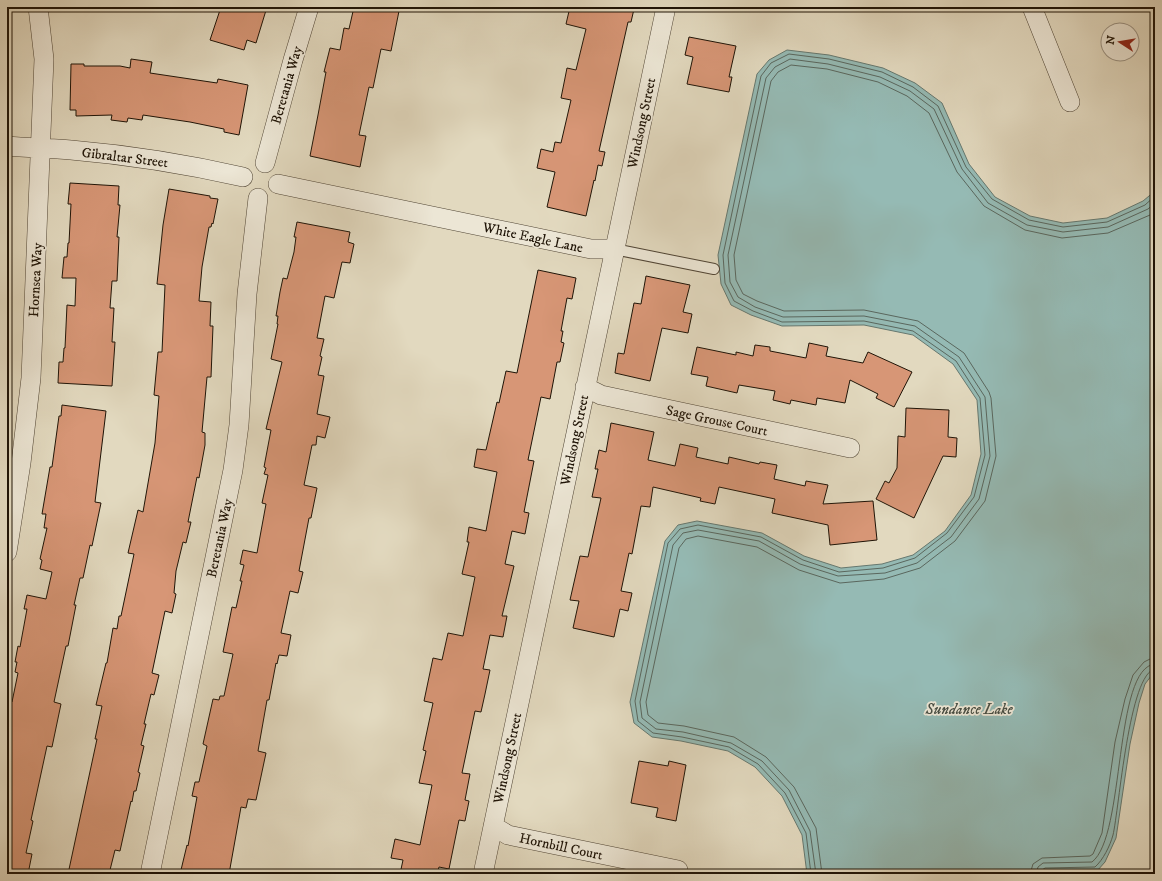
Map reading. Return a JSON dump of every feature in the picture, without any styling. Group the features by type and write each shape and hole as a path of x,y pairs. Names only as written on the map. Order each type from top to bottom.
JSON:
{"street":[{"name":"Hornsea Way","path":"7,552 21,463 31,378 44,59 38,7"},
{"name":"Beretania Way","path":"265,163 309,7"},
{"name":"Windsong Street","path":"483,874 666,7"},
{"path":"1032,7 1070,102"},
{"name":"Gibraltar Street","path":"7,146 72,150 191,165 243,177"},
{"path":"265,163 275,169 278,174 278,184 275,192 270,196 258,198 248,193 245,188 243,177 249,167 254,164 265,163"},
{"name":"White Eagle Lane","path":"278,184 591,249 614,249"},
{"name":"Beretania Way","path":"150,874 234,470 239,425 247,294 258,198"},
{"name":"Sage Grouse Court","path":"585,387 601,395 850,448"},
{"name":"Hornbill Court","path":"493,826 508,834 678,870"}],"lane":[{"path":"614,249 714,269"}],"water":[{"name":"Sundance Lake","path":"787,50 829,55 883,68 915,83 942,103 969,164 995,197 1030,216 1063,223 1107,218 1143,201 1155,191 1155,671 1145,684 1139,703 1130,744 1116,838 1105,862 1097,871 1046,872 1040,874 807,874 802,835 782,796 755,767 728,751 681,741 652,737 634,723 630,702 665,541 678,525 697,521 762,533 804,556 841,568 882,564 913,555 945,531 971,495 981,454 977,400 953,364 913,335 864,325 782,326 751,315 731,305 721,284 718,255 757,74 769,60"}],"building":[{"path":"221,7 267,7 256,43 247,40 244,50 210,40"},
{"path":"354,7 381,7 399,11 391,51 381,49 373,88 369,87 359,135 366,136 360,167 310,156 326,72 324,72 330,48 340,50 344,28 349,29"},
{"path":"570,7 631,7 634,9 631,22 628,22 599,151 605,152 602,166 598,165 586,216 547,207 555,172 537,168 541,149 553,152 555,142 561,143 571,100 561,98 567,68 576,70 586,29 566,24"},
{"path":"689,37 736,46 729,77 732,77 729,92 687,84 693,57 685,55"},
{"path":"131,59 152,62 150,73 217,83 218,79 248,85 239,135 224,132 224,129 143,115 142,120 128,118 127,122 111,120 112,115 76,116 76,110 70,110 71,64 84,64 84,66 120,66 130,68"},
{"path":"70,183 119,186 118,205 120,205 117,237 119,237 117,281 112,281 110,308 114,308 112,342 115,342 112,386 58,383 59,362 63,362 65,348 67,305 75,306 76,278 62,278 64,257 67,257 69,243 71,204 68,204"},
{"path":"169,189 210,196 210,198 218,199 213,224 212,223 211,227 209,227 202,267 199,301 211,302 210,326 213,326 211,377 207,377 202,432 205,433 205,445 199,478 197,477 188,522 191,522 186,543 183,542 176,571 174,593 176,594 172,613 165,611 152,673 159,675 154,695 151,694 144,724 146,724 141,745 144,746 138,772 140,773 136,791 134,791 132,802 131,801 120,851 115,850 109,874 68,874 97,739 95,739 102,706 96,705 107,663 113,628 117,629 119,616 121,616 134,554 128,553 138,510 143,512 155,443 159,396 154,395 158,352 162,352 165,285 157,284 163,225"},
{"path":"297,222 350,232 348,242 354,244 350,263 342,262 334,298 325,296 317,338 324,339 318,375 324,376 317,414 330,417 325,438 317,436 316,445 312,445 304,485 317,488 311,518 309,518 299,571 303,572 298,593 290,591 281,633 291,635 287,656 279,655 269,700 267,700 258,751 266,753 256,800 248,799 246,808 241,807 229,874 198,874 181,870 187,845 188,846 197,797 192,796 195,782 199,782 207,746 203,744 213,699 219,700 220,696 224,696 233,654 223,652 232,607 236,608 242,581 240,581 244,565 240,564 243,550 257,553 266,504 262,503 268,475 264,474 266,468 264,467 271,430 266,429 282,362 271,359 278,324 278,316 276,316 280,292 283,278 287,279 294,252 296,237 294,237"},
{"path":"538,270 576,278 572,299 567,298 561,331 563,331 561,342 564,343 560,362 557,362 550,399 541,397 528,460 534,461 524,512 529,513 525,534 512,531 505,564 514,566 502,616 507,616 503,637 490,635 483,669 490,670 481,712 475,711 462,773 470,774 465,800 469,801 465,821 459,820 449,869 439,867 437,874 400,874 403,860 391,858 395,839 420,845 432,785 419,783 426,751 423,750 433,703 424,701 433,658 442,660 448,633 463,636 475,577 462,574 469,542 467,542 469,527 486,531 497,472 474,467 477,449 486,450 506,371 517,373"},
{"path":"646,276 690,285 683,312 692,314 688,333 662,328 650,381 615,373 618,353 624,354 634,303 641,304"},
{"path":"809,343 828,347 826,356 863,363 868,352 912,372 894,407 876,398 878,394 850,380 845,403 817,398 816,405 791,400 790,404 773,400 775,391 739,385 737,393 706,386 708,377 691,374 697,347 736,355 736,352 753,356 755,345 770,347 770,351 806,358"},
{"path":"62,405 106,411 95,502 101,503 92,546 90,545 83,578 80,578 74,605 76,605 68,646 66,646 54,702 61,704 52,747 47,746 31,820 33,821 26,853 32,854 28,874 7,874 7,712 9,702 12,702 18,673 15,672 17,662 15,662 18,646 20,647 27,609 24,609 27,595 46,599 52,572 40,569 42,560 40,559 47,528 44,528 46,514 42,514 50,467 52,467 59,416 61,416"},
{"path":"906,408 949,410 948,437 957,438 956,457 943,456 914,518 876,499 885,481 889,483 897,468 898,436 905,437"},
{"path":"611,423 654,432 648,460 675,466 680,444 698,448 696,457 728,464 729,457 759,464 760,462 777,465 774,479 805,486 806,481 828,485 823,504 873,501 877,540 830,545 828,525 772,513 775,499 719,487 715,504 700,501 701,498 653,487 650,507 641,506 632,554 629,553 621,591 632,593 628,611 620,609 614,637 573,628 579,601 570,600 580,556 588,557 601,498 592,497 598,469 595,469 599,450 606,452"},
{"path":"639,761 668,766 669,761 686,765 676,821 656,817 658,808 631,803"}]}
